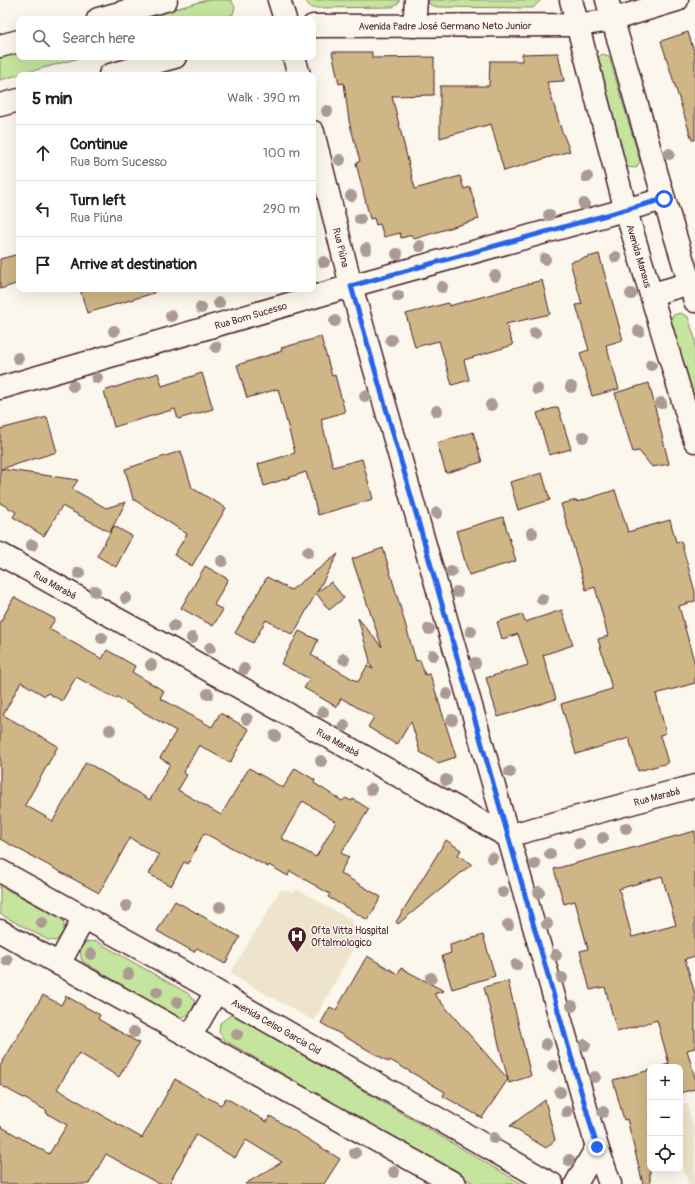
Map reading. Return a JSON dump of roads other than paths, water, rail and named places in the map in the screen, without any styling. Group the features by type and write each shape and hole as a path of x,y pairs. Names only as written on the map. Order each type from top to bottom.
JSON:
{"street":[{"path":"106,16 121,10 166,0"},
{"path":"279,0 284,16"},
{"path":"414,26 416,0"},
{"name":"Avenida Manaus","path":"571,0 626,211 695,441"},
{"name":"Avenida Padre José Germano Neto Junior","path":"316,26 577,24 609,10 677,0"},
{"path":"609,10 664,199 693,289 652,294"},
{"path":"0,46 16,42"},
{"path":"116,72 136,62 152,60"},
{"path":"295,60 298,72"},
{"path":"0,105 16,101"},
{"name":"Rua Piúna","path":"316,144 351,286 507,836 597,1147 610,1184"},
{"name":"Rua Bom Sucesso","path":"0,388 351,286 626,211 664,199"},
{"name":"Rua Marabá","path":"0,554 507,836 695,786"},
{"name":"Avenida Celso Garcia Cid","path":"0,871 216,992 552,1184"},
{"path":"59,964 84,918"},
{"path":"0,930 455,1184"},
{"path":"190,1037 216,992"},
{"path":"576,1184 597,1147"}],"place":[{"name":"Ofta Vitta Hospital Oftalmologico","path":"297,953"}]}
